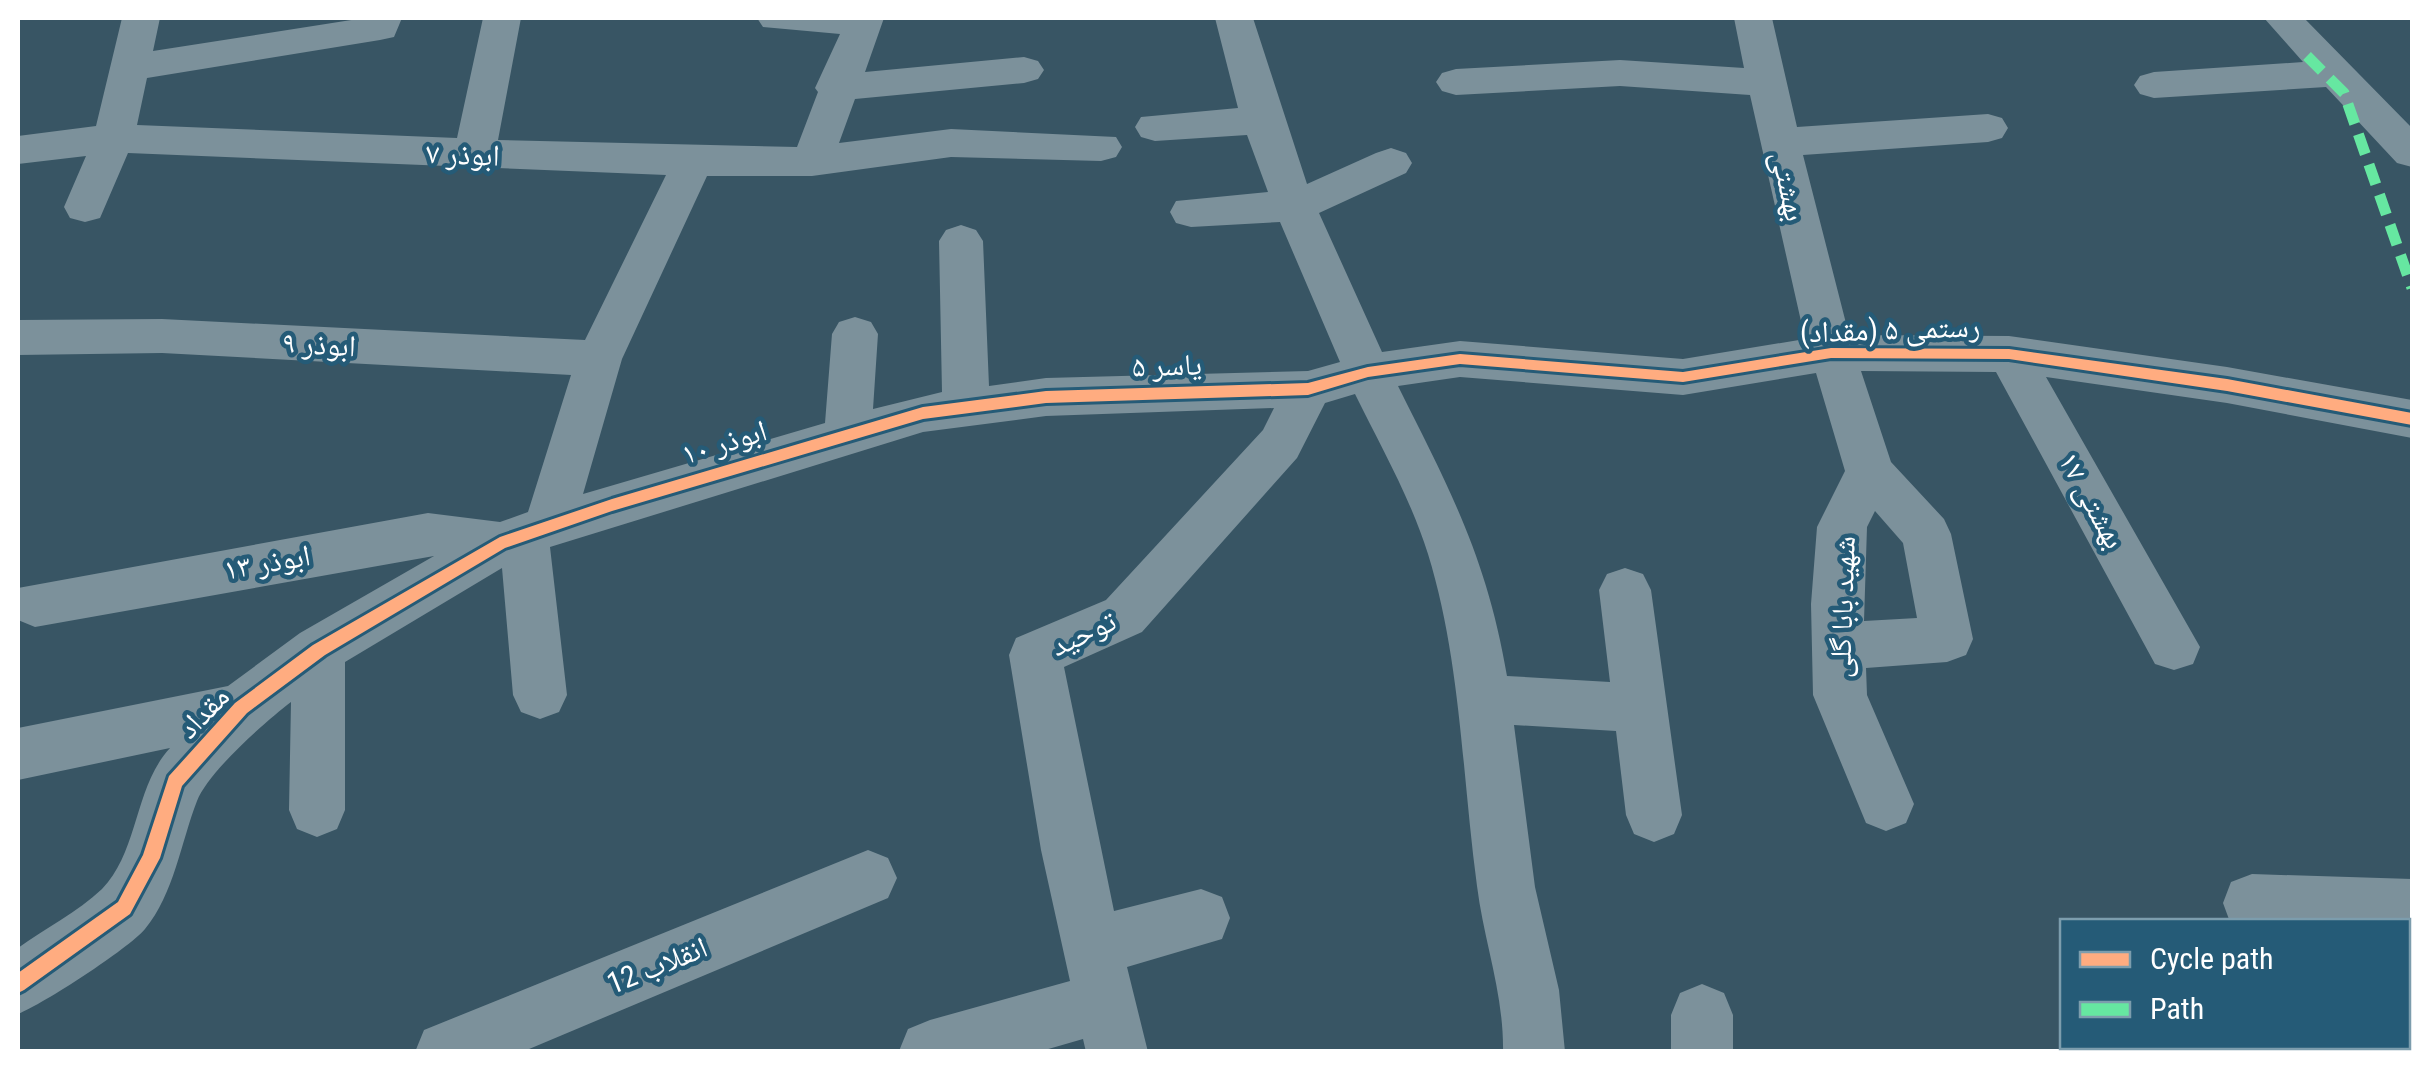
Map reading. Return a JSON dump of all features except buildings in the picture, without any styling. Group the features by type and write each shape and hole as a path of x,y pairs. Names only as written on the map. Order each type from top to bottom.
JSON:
{"street":[{"path":"84,207 114,138 141,18"},
{"path":"130,68 380,28 384,18"},
{"path":"474,155 502,18"},
{"path":"776,18 863,20 812,161"},
{"path":"1234,18 1244,64 1296,206 1368,372 1437,510 1475,636 1506,889 1536,1028 1534,1052"},
{"name":"بهشتی","path":"1753,18 1830,353"},
{"path":"2284,18 2412,153"},
{"path":"836,88 1024,70"},
{"path":"1456,82 1620,73 1767,83"},
{"path":"2154,84 2338,73"},
{"path":"1155,128 1265,120"},
{"path":"1780,142 1988,128"},
{"name":"ابوذر ۷","path":"18,150 114,138 694,162 812,161 951,142 1101,146"},
{"path":"540,695 525,534 599,359 694,162"},
{"path":"1192,212 1296,206 1391,163"},
{"path":"961,241 966,408"},
{"path":"848,434 855,334"},
{"name":"ابوذر ۹","path":"25,348 162,336 599,359"},
{"path":"1830,353 1855,414 1869,471 1926,534 1947,640 1838,646"},
{"name":"رستمی ۵ (مقداد)","path":"1368,372 1460,358 1683,376 1830,353 2010,354 2227,385 2412,419"},
{"name":"بهشتی ۱۷","path":"2010,354 2174,647"},
{"name":"یاسر ۵","path":"966,408 1046,397 1308,389 1368,372"},
{"name":"توحید","path":"1105,1000 1036,656 1124,616 1280,444 1308,389"},
{"name":"ابوذر ۱۰","path":"525,534 848,434 923,413 966,408"},
{"name":"شهید بابا گلی","path":"1869,471 1842,528 1840,695 1886,804"},
{"name":"ابوذر ۱۳","path":"35,604 428,534 525,534"},
{"name":"مقداد","path":"18,984 124,908 151,858 174,782 241,708 319,650 525,534"},
{"path":"1625,590 1654,815"},
{"path":"317,810 319,650"},
{"path":"1484,699 1640,708"},
{"path":"18,754 241,708"},
{"name":"انقلاب 12","path":"446,1052 868,878"},
{"path":"2252,903 2412,908"},
{"path":"930,1051 1105,1000 1201,918"}],"marked path":[{"path":"2307,56 2344,93 2412,288"}],"cycle path":[{"path":"18,984 124,908 151,858 175,782 241,708 319,650 500,543 612,505 923,413 1046,397 1308,389 1368,372 1460,359 1683,377 1831,353 2009,354 2227,385 2412,419"}]}
